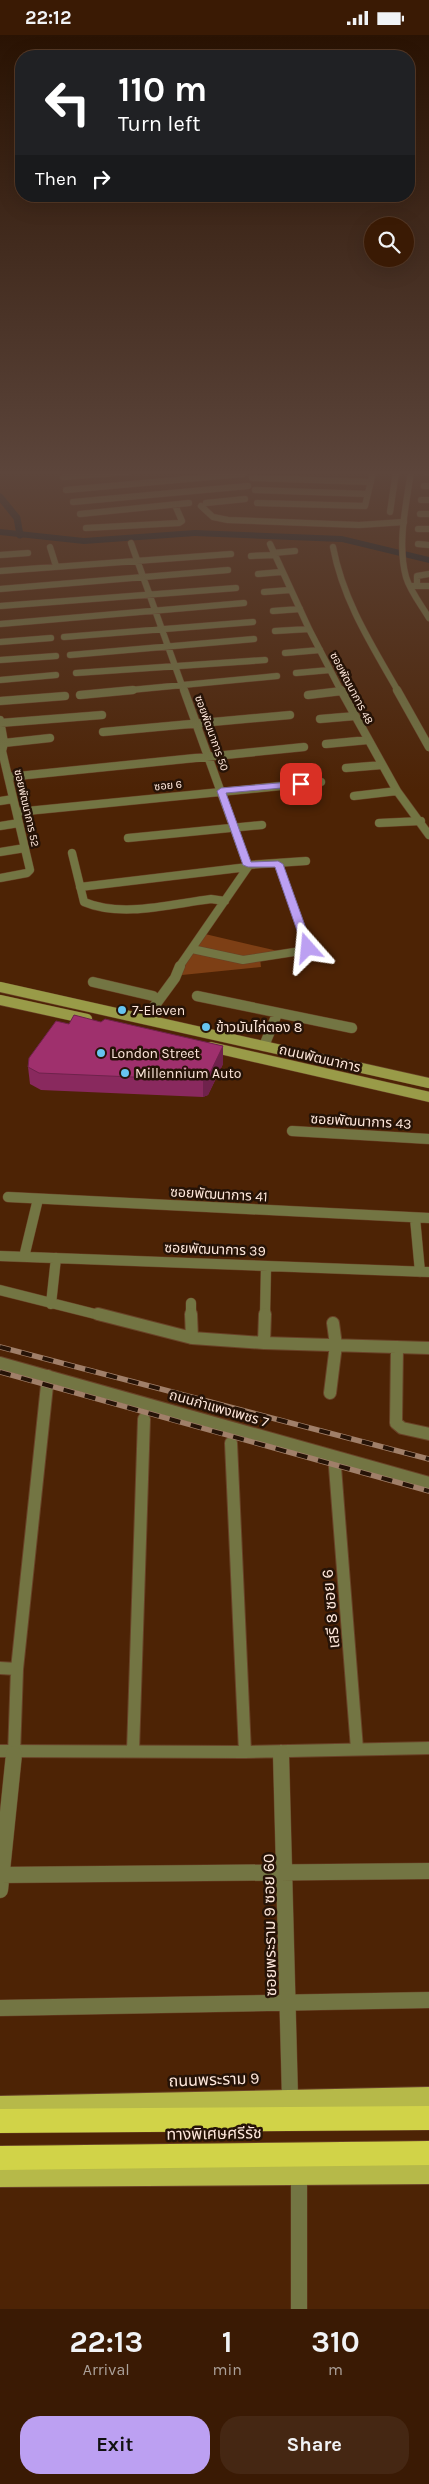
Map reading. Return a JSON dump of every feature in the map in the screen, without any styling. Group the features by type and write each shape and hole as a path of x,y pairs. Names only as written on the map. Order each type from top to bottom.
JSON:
{"highway":[{"name":"ทางพิเศษศรีรัช","path":"0,2121 429,2118"},
{"name":"ทางพิเศษศรีรัช","path":"0,2158 429,2153"}],"main road":[{"name":"ถนนพัฒนาการ","path":"1,985 429,1083"},
{"path":"0,1000 95,1021"},
{"name":"ถนนพัฒนาการ","path":"201,1045 429,1097"},
{"name":"ถนนพระราม 9","path":"0,2106 290,2098 429,2097"},
{"path":"0,2177 429,2174"}],"street":[{"path":"0,589 120,578"},
{"name":"ซอยพัฒนาการ 50","path":"144,578 248,866"},
{"name":"ซอยพัฒนาการ 48","path":"284,578 330,670 382,765 429,835"},
{"path":"340,578 353,611 429,747"},
{"path":"410,578 429,618"},
{"path":"414,586 416,578"},
{"path":"414,586 427,586"},
{"path":"0,606 236,588"},
{"path":"264,592 290,589"},
{"path":"0,624 244,603"},
{"path":"273,611 300,609"},
{"path":"64,637 253,622"},
{"path":"275,631 309,629"},
{"path":"0,642 51,638"},
{"path":"70,655 254,639"},
{"path":"285,653 320,650"},
{"path":"0,660 56,655"},
{"path":"76,673 265,660"},
{"path":"296,673 330,670"},
{"path":"0,680 56,675"},
{"path":"80,695 277,676"},
{"path":"308,695 342,691"},
{"path":"0,701 65,696"},
{"path":"0,724 102,715"},
{"path":"103,732 290,715"},
{"path":"320,719 355,716"},
{"name":"ซอยพัฒนาการ 52","path":"0,724 5,776 17,812 29,872 0,878"},
{"path":"2,748 50,738"},
{"path":"326,744 368,740"},
{"path":"5,776 304,747"},
{"path":"346,768 382,765"},
{"name":"ซอย 6","path":"17,812 321,782"},
{"path":"354,796 398,791"},
{"path":"0,801 13,799"},
{"path":"379,823 421,821"},
{"path":"0,826 19,823"},
{"path":"128,838 262,825"},
{"path":"0,852 24,848"},
{"path":"72,853 84,903 102,909 211,899 225,901"},
{"path":"80,887 248,866 306,861"},
{"path":"192,949 243,960 307,950 308,946 278,864"},
{"path":"142,1018 153,996 176,972 248,866"},
{"path":"142,1018 175,978 176,972"},
{"path":"93,982 153,996"},
{"path":"197,996 352,1028"},
{"path":"264,1046 277,1014"},
{"name":"ซอยพัฒนาการ 43","path":"292,1131 429,1139"},
{"name":"ซอยพัฒนาการ 41","path":"8,1197 429,1218"},
{"path":"24,1257 38,1199"},
{"path":"416,1218 424,1272"},
{"name":"ซอยพัฒนาการ 39","path":"0,1256 424,1272"},
{"path":"51,1304 56,1258"},
{"path":"264,1343 266,1266"},
{"path":"0,1290 192,1338 264,1343 429,1348"},
{"path":"191,1303 192,1338"},
{"path":"330,1393 336,1345 333,1323"},
{"path":"397,1347 396,1423 402,1427 429,1434"},
{"name":"ถนนกำแพงเพชร 7","path":"0,1363 429,1483"},
{"path":"48,1377 7,1751 0,1880 429,1871"},
{"path":"132,1751 144,1419"},
{"path":"231,1443 246,1752"},
{"name":"เสรี 8 ซอย 6","path":"335,1467 357,1749"},
{"path":"0,1668 17,1669"},
{"path":"7,1751 246,1752 429,1748"},
{"name":"ซอยพระราม 9 ซอย 60","path":"281,1751 286,1873 290,2098"},
{"path":"0,2008 288,2001 429,2000"},
{"path":"299,2175 299,2309"}],"shaded area":[{"path":"205,934 278,951 260,958 261,967 182,975 180,970"}],"building":[{"path":"74,1015 101,1022 105,1019 223,1046 208,1077 203,1080 39,1073 28,1067 29,1058 56,1021 69,1024"}],"railway":[{"path":"0,1347 429,1459"},
{"path":"0,1372 429,1491"}],"place":[{"name":"7-Eleven","path":"122,1010"},
{"name":"ข้าวมันไก่ตอง 8","path":"206,1027"},
{"name":"London Street","path":"101,1053"},
{"name":"Millennium Auto","path":"125,1073"}],"route":[{"path":"301,784 221,791 248,865 278,864 308,948"}]}
